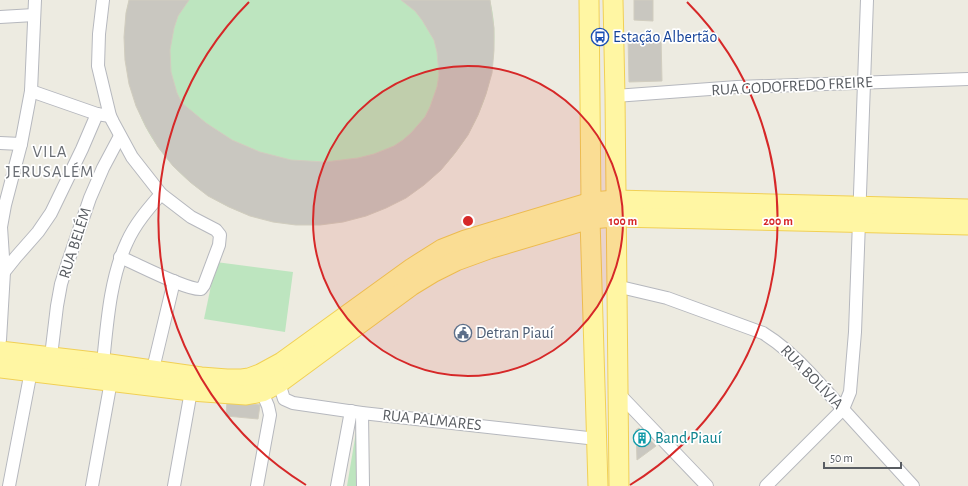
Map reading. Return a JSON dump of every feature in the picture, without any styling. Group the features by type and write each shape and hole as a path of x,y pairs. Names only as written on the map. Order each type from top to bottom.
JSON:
{"main road":[{"path":"589,0 590,210 598,439 598,486"},
{"path":"613,0 619,486"},
{"path":"0,351 153,369 201,377 242,379 260,374 282,362 412,268 442,249 465,240 590,210 616,209 859,215 968,225"},
{"path":"859,215 968,209"},
{"path":"0,368 191,391 246,395 262,392 279,383 412,286 434,272 456,261 490,250 590,210"}],"street":[{"path":"0,340 4,272 1,227 31,91 35,0"},
{"path":"103,0 99,34 98,66 110,116 120,136 132,156 161,194 191,217 220,233 219,245 203,288 197,289 174,281 120,257"},
{"path":"766,486 843,409 850,392 853,355 865,82 867,0"},
{"path":"0,17 34,15"},
{"name":"RUA GODOFREDO FREIRE","path":"615,96 737,87 968,79"},
{"path":"31,91 97,114 110,116"},
{"path":"4,272 38,232 51,213 97,114"},
{"name":"RUA BELÉM","path":"51,356 61,284 90,198 103,168 120,136"},
{"path":"0,143 20,144"},
{"path":"103,363 110,303 120,257 135,228 161,194"},
{"path":"153,369 174,281"},
{"name":"RUA BOLÍVIA","path":"616,286 667,298 763,333 776,341 797,359 913,486"},
{"path":"9,486 31,371"},
{"path":"92,486 111,381"},
{"name":"RUA PALMARES","path":"279,383 283,398 293,403 356,412 598,439"},
{"path":"174,486 191,391"},
{"path":"257,486 270,415 262,392"},
{"path":"619,394 707,486"},
{"path":"337,486 356,412"},
{"path":"356,412 364,486"}],"green space":[{"path":"129,0 490,0 494,21 494,42 493,63 489,84 472,128 445,165 411,194 372,213 329,224 285,223 241,212 199,189 170,163 154,142 142,119 135,100 126,13"},
{"path":"216,262 293,272 285,332 204,319"},
{"path":"357,426 357,486 347,486"}],"building":[{"path":"129,0 189,0 178,16 170,50 171,72 177,93 182,103 206,123 232,140 260,152 291,160 325,162 358,158 374,154 394,146 403,140 425,117 437,87 439,75 437,52 434,40 422,20 415,11 401,0 490,0 494,28 492,73 478,115 468,135 441,170 406,198 366,216 343,222 320,225 296,225 273,222 250,216 208,196 173,166 158,147 136,106 129,84 125,60 124,37 126,13"},
{"path":"634,0 653,0 653,21 634,20"},
{"path":"628,37 661,37 662,81 629,82"},
{"path":"227,401 260,405 258,419 226,416"},
{"name":"Band Piauí","path":"639,428 656,446 637,460 636,430"}],"place":[{"name":"Estação Albertão","path":"600,37"},
{"name":"Detran Piauí","path":"463,333"},
{"name":"Band Piauí","path":"642,438"}],"district":[{"name":"VILA JERUSALÉM","path":"50,161"}]}
